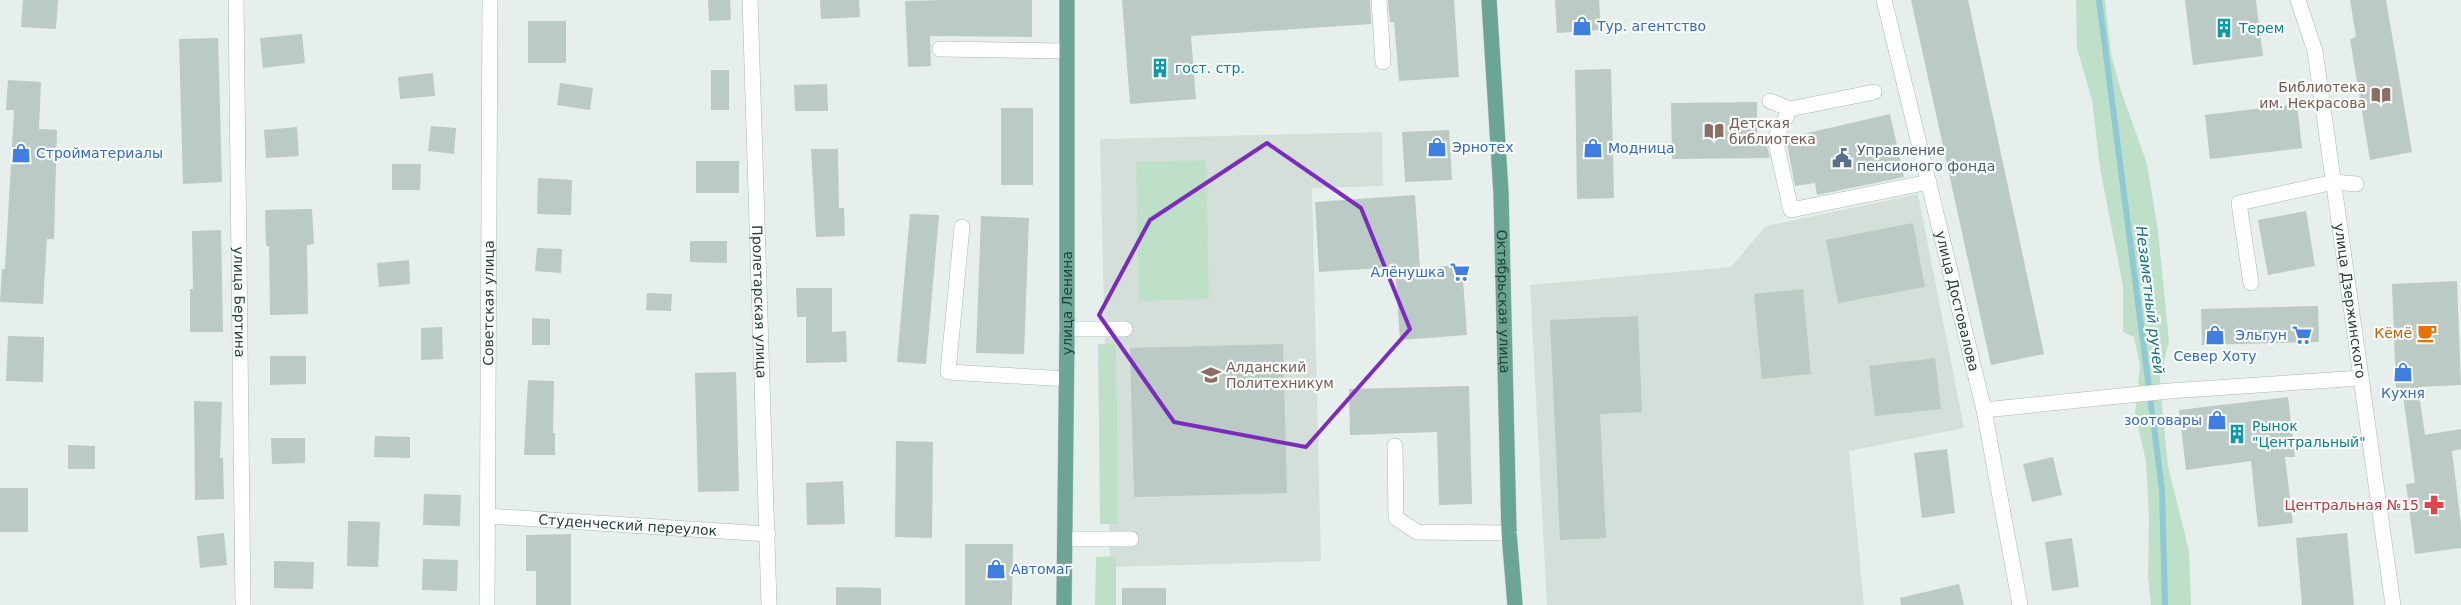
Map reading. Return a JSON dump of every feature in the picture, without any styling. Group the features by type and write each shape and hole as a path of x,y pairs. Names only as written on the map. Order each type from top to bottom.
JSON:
{"main road":[{"name":"улица Ленина","path":"1064,605 1067,379 1067,0"},
{"name":"Октябрьская улица","path":"1489,0 1501,193 1509,533 1515,605"}],"street":[{"name":"улица Бертина","path":"236,0 243,605"},
{"name":"Советская улица","path":"487,605 490,0"},
{"name":"Пролетарская улица","path":"750,0 769,605"},
{"path":"1379,0 1383,62"},
{"name":"улица Достовалова","path":"1884,0 1984,410 2020,605"},
{"name":"улица Дзержинского","path":"2298,0 2315,51 2393,605"},
{"path":"940,50 1066,52"},
{"path":"1770,101 1790,109 1874,92"},
{"path":"1790,109 1775,139 1792,210 1929,182"},
{"path":"2251,283 2239,204 2334,182 2356,184"},
{"path":"962,227 948,372 1067,379"},
{"path":"1067,329 1125,329"},
{"path":"1984,410 2169,391 2361,378"},
{"path":"1395,446 1396,518 1417,532 1509,533"},
{"name":"Студенческий переулок","path":"488,516 768,534"},
{"path":"1065,539 1131,539"}],"highlighted area":[{"path":"1267,143 1361,208 1410,329 1306,447 1174,422 1099,315 1150,220"}],"shaded area":[{"name":"Алданский Политехникум","path":"1382,132 1383,186 1312,188 1321,561 1110,567 1100,139"},
{"path":"1918,194 1964,428 1849,451 1864,605 1547,605 1530,285 1731,267 1766,226"}],"green space":[{"path":"2076,0 2105,0 2111,53 2120,88 2147,164 2158,231 2169,341 2160,378 2168,466 2189,551 2191,605 2151,605 2148,576 2149,517 2146,461 2135,414 2140,366 2134,337 2123,332 2123,286 2100,168 2092,100 2077,48"},
{"path":"1206,160 1209,299 1139,301 1136,162"},
{"path":"1098,344 1116,344 1118,524 1100,524"},
{"path":"1116,556 1116,605 1095,605 1096,557"}],"building":[{"path":"23,0 58,0 56,29 21,27"},
{"path":"708,0 730,0 731,20 709,21"},
{"path":"820,0 859,0 860,17 821,19"},
{"path":"1032,0 1032,37 930,36 931,66 908,67 905,1"},
{"name":"гост. стр.","path":"1122,0 1370,0 1371,24 1191,36 1196,99 1130,104"},
{"path":"1388,0 1454,0 1459,77 1399,81 1394,22 1390,22"},
{"path":"1555,0 1599,0 1601,30 1557,33"},
{"path":"1911,0 1968,0 2044,354 1991,365"},
{"name":"Терем","path":"2185,0 2256,0 2263,56 2193,65"},
{"name":"Библиотека им. Некрасова","path":"2350,0 2386,0 2412,152 2370,160 2350,39 2356,37"},
{"path":"528,21 566,21 566,63 528,63"},
{"path":"302,34 305,63 263,68 260,38"},
{"path":"218,38 222,182 183,184 179,39"},
{"path":"1611,69 1614,198 1577,199 1575,70"},
{"path":"711,70 729,70 729,110 711,110"},
{"path":"433,73 435,96 400,99 398,77"},
{"path":"8,80 41,82 39,129 57,130 54,239 47,239 43,304 0,302 2,269 5,269 14,110 6,110"},
{"path":"560,83 593,88 590,110 557,105"},
{"path":"827,84 828,111 795,111 794,85"},
{"name":"Детская библиотека","path":"1757,102 1757,145 1766,143 1770,158 1672,159 1671,103"},
{"path":"2297,104 2302,148 2210,159 2205,115"},
{"path":"1001,108 1033,108 1033,185 1001,185"},
{"name":"Управление пенсионого фонда","path":"1890,114 1904,177 1817,195 1815,183 1795,186 1786,138"},
{"path":"431,126 456,128 454,154 428,151"},
{"path":"297,127 299,156 266,158 264,130"},
{"path":"1449,130 1452,180 1405,182 1402,132"},
{"path":"811,149 838,149 839,208 844,208 845,236 816,237"},
{"path":"696,161 739,161 739,193 696,193"},
{"path":"392,164 421,164 420,190 392,190"},
{"path":"538,178 572,180 571,215 537,214"},
{"path":"1415,195 1420,268 1462,265 1467,335 1400,340 1395,267 1319,272 1315,202"},
{"path":"312,209 314,244 307,245 308,314 270,315 269,246 266,246 265,210"},
{"path":"2306,211 2315,266 2268,275 2258,220"},
{"path":"910,214 939,215 926,364 897,362"},
{"path":"981,216 1029,218 1024,354 976,353"},
{"path":"1913,223 1925,287 1838,303 1826,240"},
{"path":"221,230 223,332 190,332 190,289 193,289 192,231"},
{"path":"690,241 727,241 727,263 690,262"},
{"path":"537,248 562,249 561,273 535,271"},
{"path":"409,260 410,284 379,287 377,263"},
{"path":"2457,281 2461,385 2418,387 2425,435 2461,429 2461,449 2452,451 2461,525 2461,548 2415,554 2406,484 2415,483 2402,388 2396,388 2392,284"},
{"path":"796,288 832,288 832,332 846,331 847,362 806,363 806,317 797,317"},
{"path":"1803,289 1811,374 1762,379 1754,294"},
{"path":"647,293 672,294 671,311 646,310"},
{"path":"2318,306 2319,342 2202,345 2201,309"},
{"path":"1638,316 1642,412 1600,414 1606,538 1560,540 1550,320"},
{"path":"532,318 550,319 550,345 532,345"},
{"path":"442,327 443,359 421,360 421,328"},
{"path":"8,336 44,337 43,382 6,381"},
{"path":"1283,344 1287,493 1134,497 1130,348"},
{"path":"270,356 306,356 306,384 270,385"},
{"path":"1935,358 1941,409 1875,416 1869,366"},
{"path":"736,372 739,491 698,492 695,373"},
{"path":"528,380 554,381 553,433 555,433 555,455 524,455"},
{"path":"1469,386 1472,504 1439,505 1437,432 1350,435 1349,389"},
{"name":"Рынок \"Центральный\"","path":"2288,397 2295,457 2285,457 2293,523 2258,527 2251,461 2186,470 2179,410"},
{"path":"194,401 222,402 220,458 223,458 224,499 195,500"},
{"path":"375,436 410,437 410,458 374,457"},
{"path":"271,438 305,438 305,463 272,464"},
{"path":"896,441 933,442 932,538 895,537"},
{"path":"68,445 95,446 95,469 68,469"},
{"path":"1947,449 1955,513 1922,518 1914,453"},
{"path":"2053,457 2062,495 2032,502 2023,464"},
{"path":"843,481 845,524 807,525 806,483"},
{"path":"0,488 28,488 28,532 0,532"},
{"path":"424,494 461,495 460,526 423,525"},
{"path":"348,521 380,522 378,567 347,566"},
{"path":"224,533 227,565 200,568 197,536"},
{"path":"2347,533 2354,605 2302,605 2296,538"},
{"path":"571,534 571,605 536,605 536,571 526,571 526,535"},
{"path":"2072,538 2079,587 2052,591 2045,542"},
{"path":"965,544 1013,544 1012,605 965,605"},
{"path":"423,559 458,560 457,591 422,590"},
{"path":"274,561 314,562 313,589 274,588"},
{"path":"1959,584 1964,605 1901,605 1900,598"},
{"path":"836,587 881,588 881,605 836,605"},
{"path":"1122,588 1166,588 1166,605 1122,605"}],"waterway":[{"name":"Незаметный ручей","path":"2099,0 2162,489 2165,605"}],"place":[{"name":"Тур. агентство","path":"1582,26"},
{"name":"Терем","path":"2224,28"},
{"name":"гост. стр.","path":"1160,68"},
{"name":"Библиотека им. Некрасова","path":"2381,95"},
{"name":"Детская библиотека","path":"1714,131"},
{"name":"Эрнотех","path":"1437,147"},
{"name":"Модница","path":"1593,148"},
{"name":"Стройматериалы","path":"21,153"},
{"name":"Управление пенсионого фонда","path":"1842,158"},
{"name":"Алёнушка","path":"1460,272"},
{"name":"Кёмё","path":"2427,333"},
{"name":"Север Хоту","path":"2215,335"},
{"name":"Эльгун","path":"2302,335"},
{"name":"Кухня","path":"2403,372"},
{"name":"Алданский Политехникум","path":"1211,375"},
{"name":"зоотовары","path":"2217,420"},
{"name":"Рынок \"Центральный\"","path":"2237,434"},
{"name":"Центральная №15","path":"2434,505"},
{"name":"Автомаг","path":"996,569"}]}
